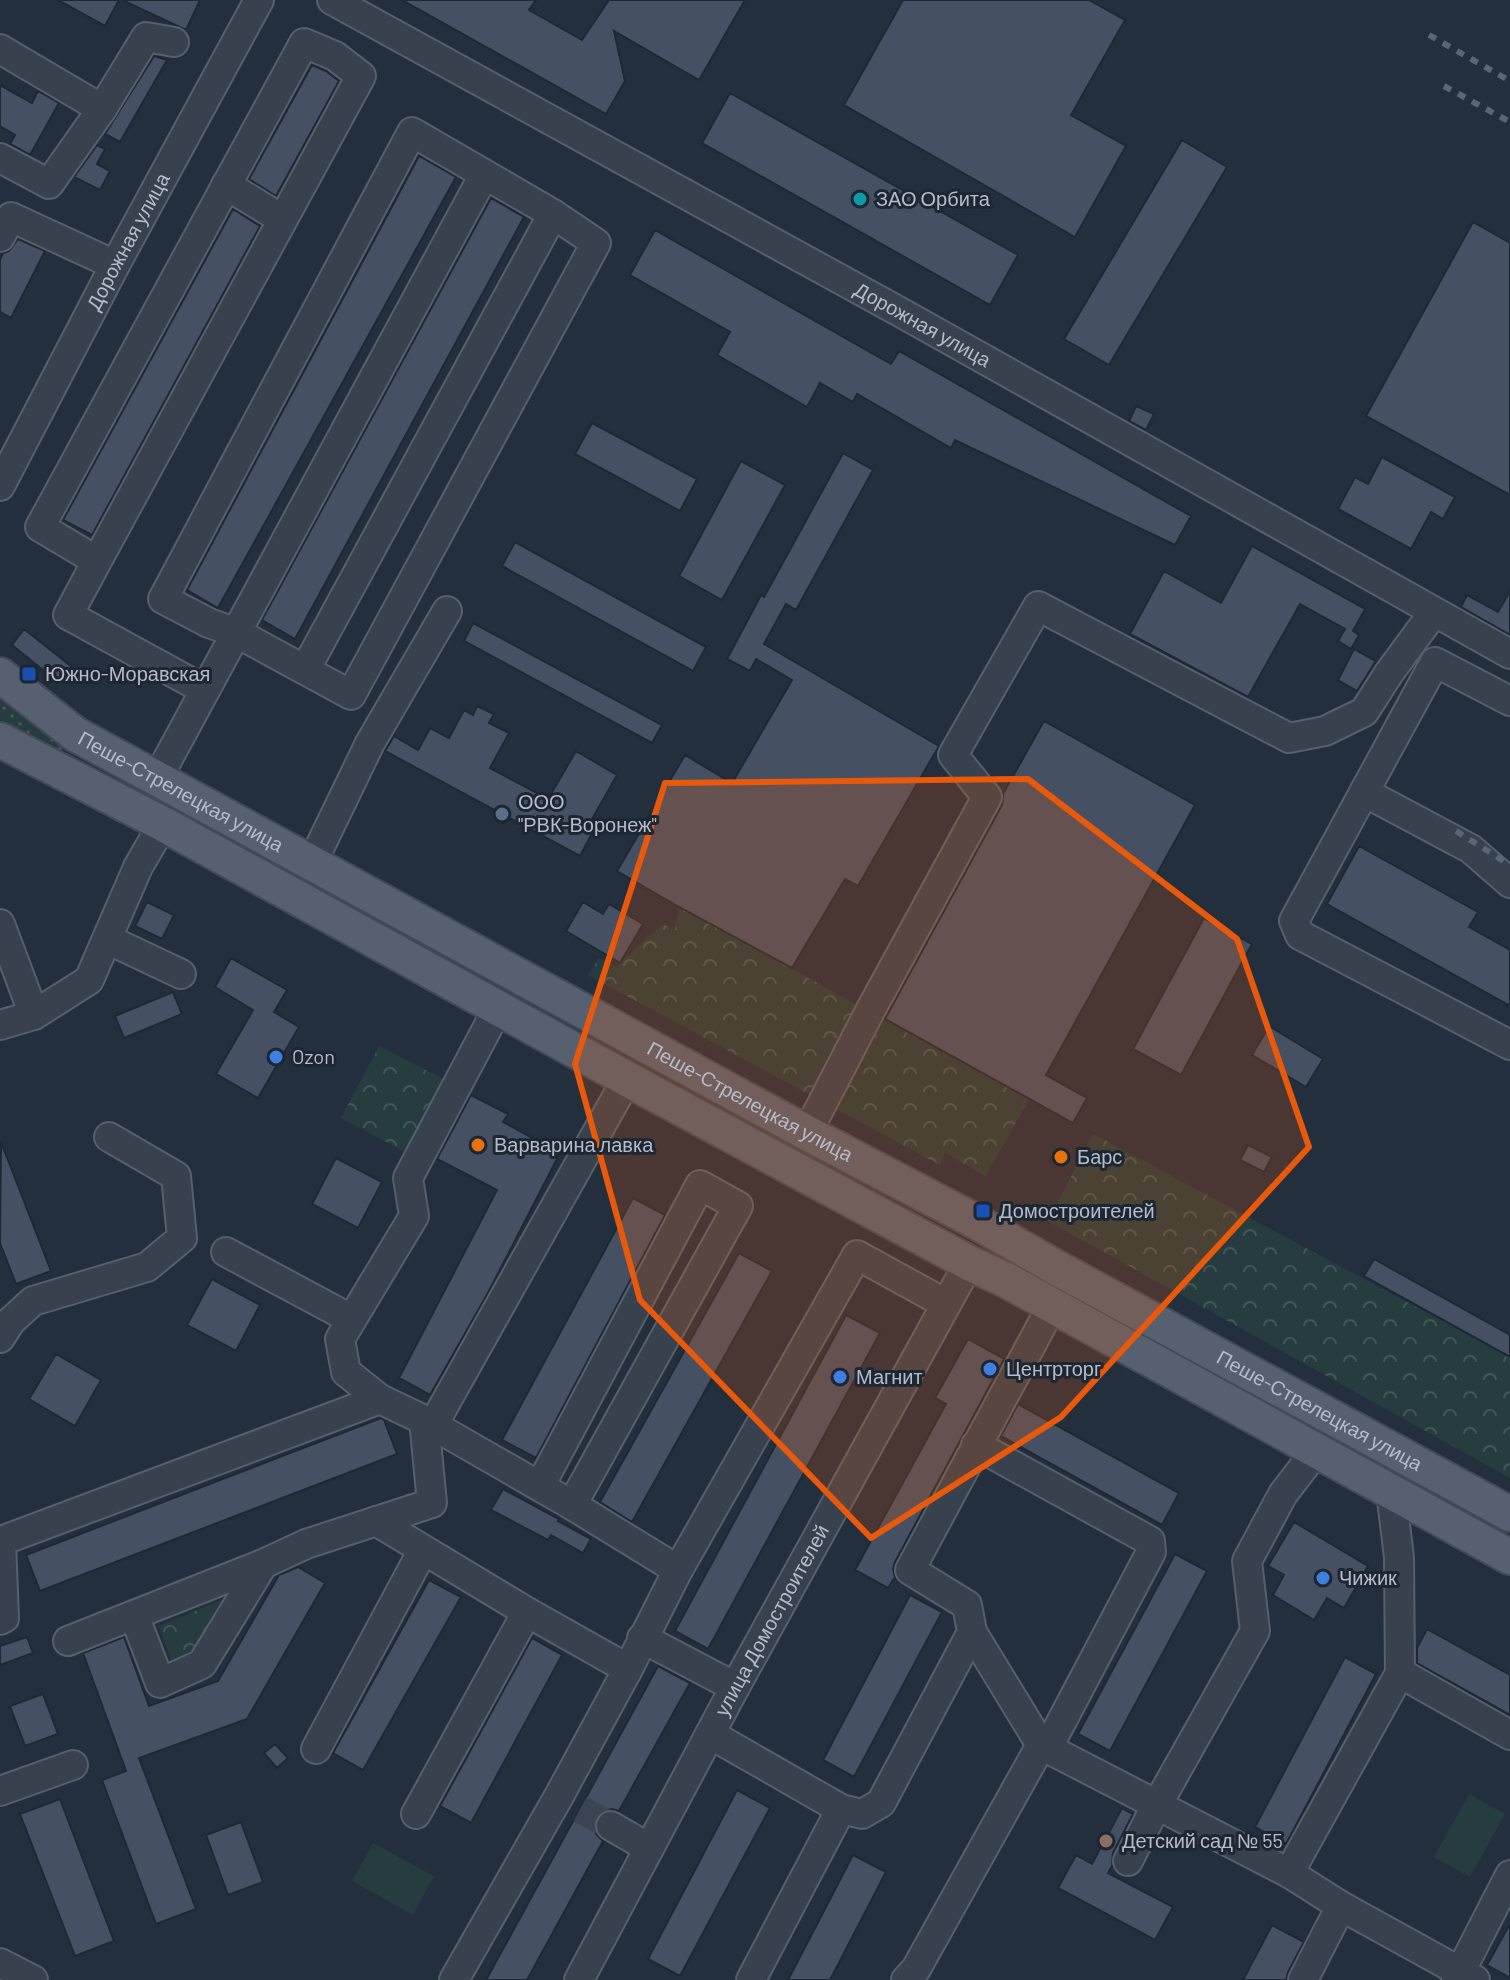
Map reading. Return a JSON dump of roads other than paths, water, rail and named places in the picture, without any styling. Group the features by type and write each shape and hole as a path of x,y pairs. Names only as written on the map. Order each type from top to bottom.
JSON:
{"main road":[{"name":"Пеше-Стрелецкая улица","path":"0,675 75,734 1510,1514"},
{"name":"Пеше-Стрелецкая улица","path":"0,740 163,824 627,1079 1006,1280 1510,1557"}],"street":[{"name":"Дорожная улица","path":"0,486 115,265 259,0"},
{"name":"Дорожная улица","path":"332,0 1510,654"},
{"path":"0,158 49,184 102,109 146,37 174,42"},
{"path":"97,561 40,527 304,43 335,56 361,76 68,615 205,690"},
{"path":"0,49 102,109"},
{"path":"412,132 484,175 553,214 596,243 351,695 237,633 209,623 163,599 412,132"},
{"path":"157,779 484,175"},
{"path":"226,185 282,219"},
{"path":"305,670 553,214"},
{"path":"0,237 11,217 115,265"},
{"path":"807,1133 987,797 953,755 1038,606 1289,738 1325,731 1364,712 1434,612"},
{"path":"312,863 370,743 447,611"},
{"path":"1510,701 1435,662 1294,921 1300,935 1510,1045"},
{"path":"1364,792 1471,849 1510,883"},
{"path":"0,1025 34,1015 89,980 138,867 163,824"},
{"path":"0,924 34,1015"},
{"path":"107,939 181,974"},
{"path":"498,1008 408,1178 414,1216 340,1339 346,1372 380,1399 540,1486 678,1570"},
{"path":"68,1641 306,1544 432,1503 428,1423 627,1079"},
{"path":"0,1338 11,1321 33,1301 147,1267 182,1238 176,1176 109,1137"},
{"path":"540,1486 700,1185 738,1206 572,1505"},
{"path":"226,1252 351,1319"},
{"path":"454,1980 570,1802 642,1638 857,1255 946,1304"},
{"path":"661,1257 698,1279"},
{"name":"улица Домостроителей","path":"579,1980 735,1687 969,1263"},
{"path":"1052,1306 910,1570 967,1605 972,1632 1044,1747 1289,1873 1464,1977 1510,1875"},
{"path":"0,1620 4,1618 0,1540 380,1399"},
{"path":"919,1976 1151,1552 1150,1541 976,1445"},
{"path":"1128,1861 1255,1631 1247,1561 1283,1494 1316,1451"},
{"path":"1289,1873 1400,1673 1399,1557 1391,1492"},
{"path":"376,1521 628,1669"},
{"path":"316,1749 423,1550"},
{"path":"134,1615 160,1683 202,1664 263,1564"},
{"path":"416,1814 527,1612"},
{"path":"710,1734 841,1809 862,1814 881,1803 972,1632"},
{"path":"642,1638 735,1687"},
{"path":"1400,1673 1510,1735"},
{"path":"0,1791 73,1765"},
{"path":"751,1980 841,1809"},
{"path":"611,1826 649,1848"},
{"path":"1303,1980 1341,1906"},
{"path":"0,1963 33,1980"}],"tunnel":[{"path":"580,1809 611,1826"}],"railway":[{"path":"1429,35 1510,81"},
{"path":"1444,86 1510,122"},
{"path":"1456,831 1510,865"}],"place":[{"name":"ЗАО Орбита","path":"860,199"},
{"name":"Южно-Моравская","path":"29,674"},
{"name":"ООО \"РВК-Воронеж\"","path":"502,814"},
{"name":"Ozon","path":"276,1057"},
{"name":"Варварина лавка","path":"478,1145"},
{"name":"Барс","path":"1061,1157"},
{"name":"Домостроителей","path":"983,1211"},
{"name":"Центрторг","path":"990,1369"},
{"name":"Магнит","path":"840,1377"},
{"name":"Чижик","path":"1323,1578"},
{"name":"Детский сад № 55","path":"1106,1841"}]}
